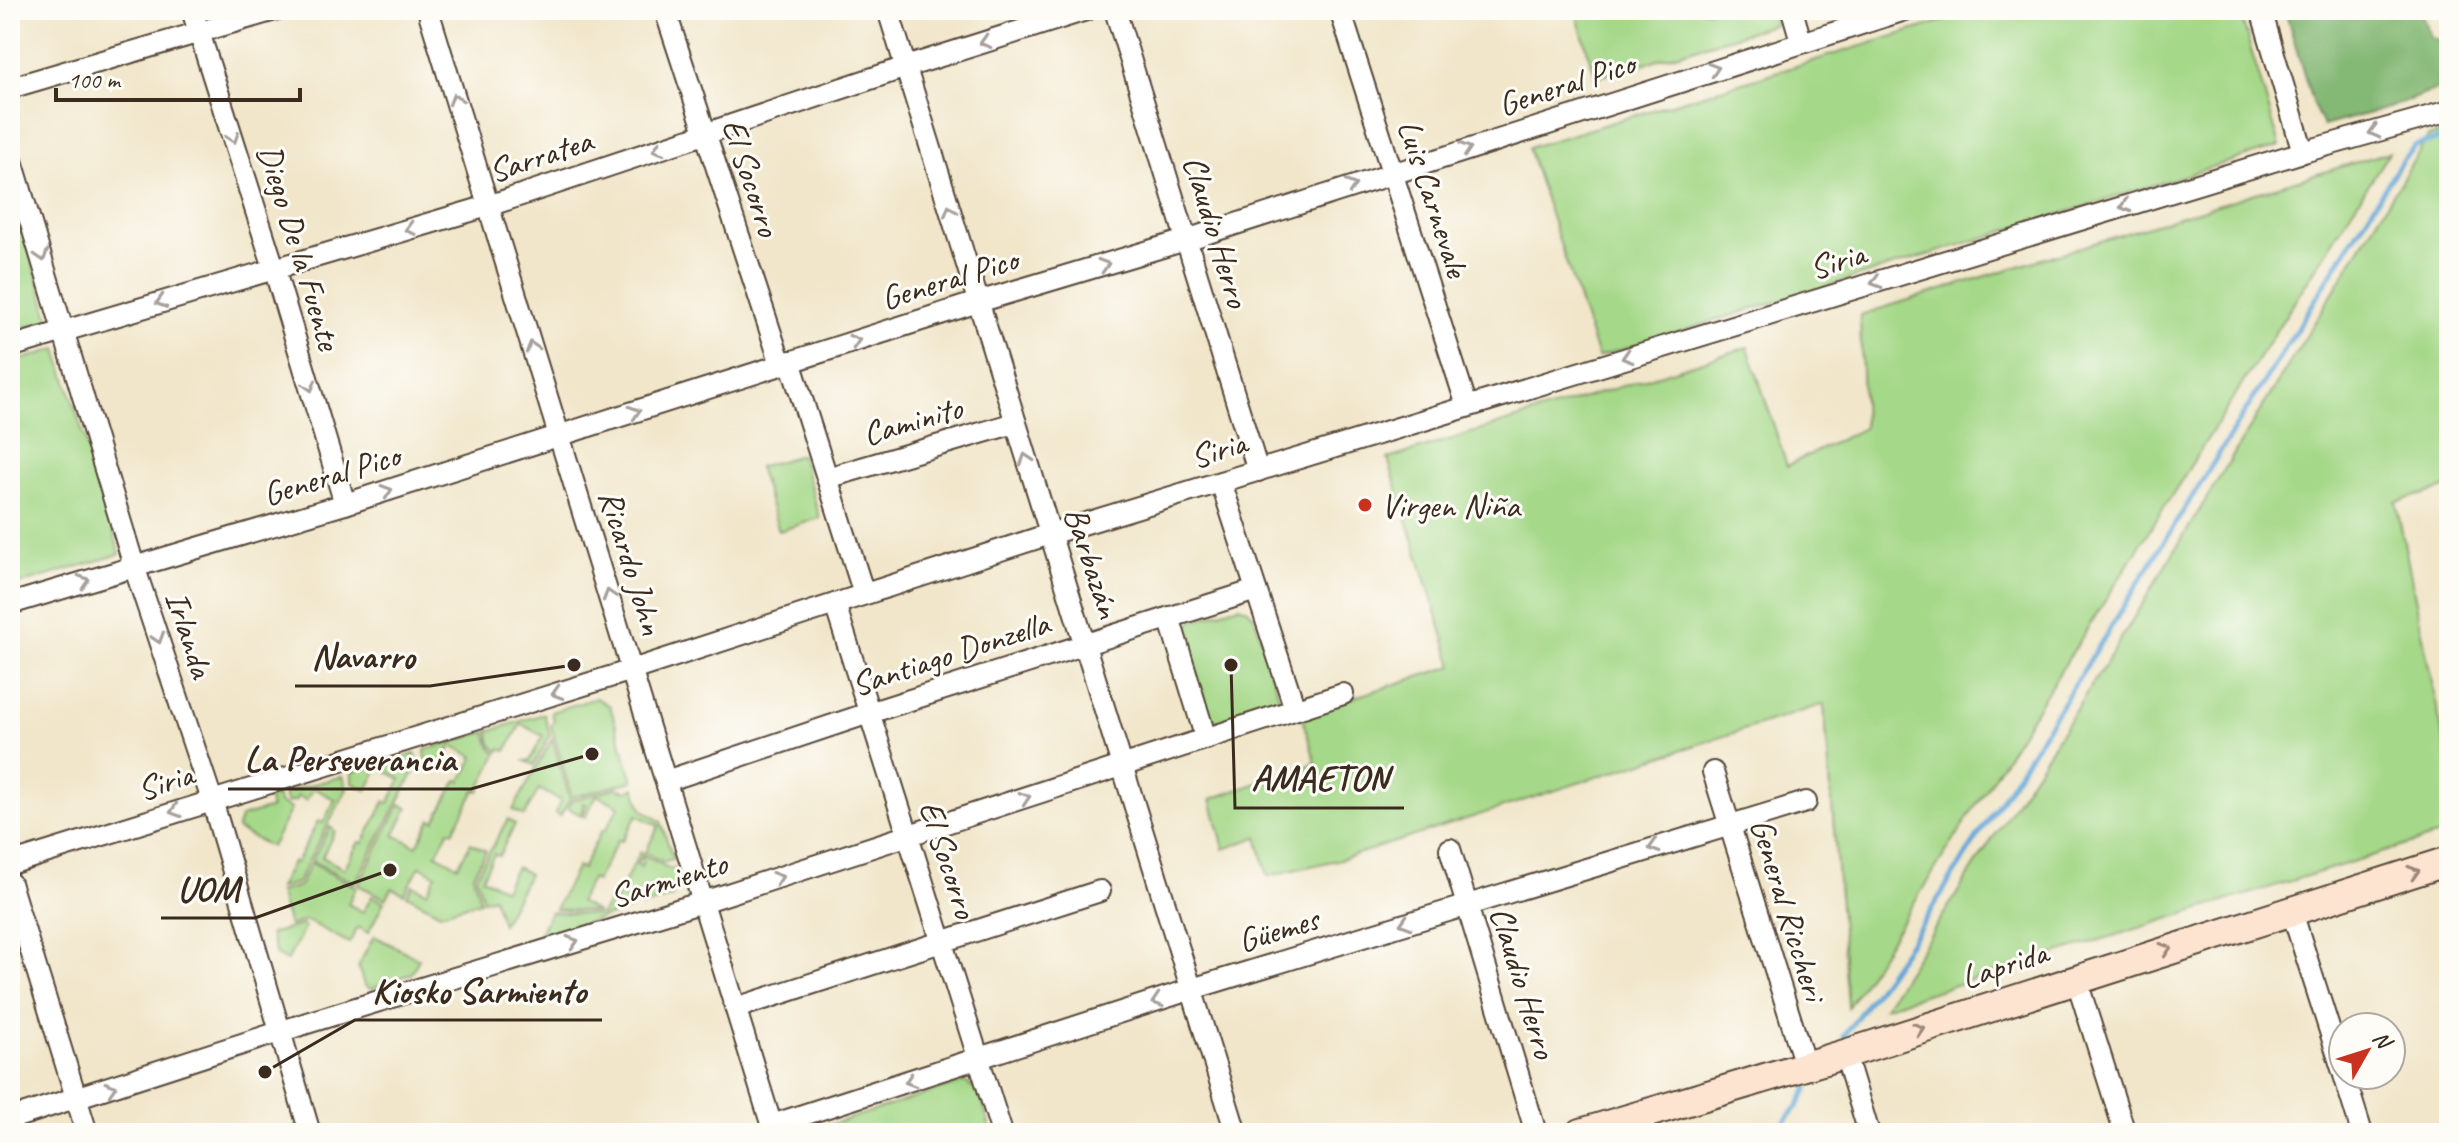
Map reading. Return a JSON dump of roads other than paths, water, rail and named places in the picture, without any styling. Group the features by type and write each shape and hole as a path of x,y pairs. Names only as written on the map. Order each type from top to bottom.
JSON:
{"street":[{"name":"Diego De la Fuente","path":"192,10 345,504"},
{"path":"10,88 275,10"},
{"name":"Ricardo John","path":"428,10 773,1129"},
{"name":"El Socorro","path":"665,10 704,134 827,478 864,594"},
{"name":"Barbazán","path":"888,10 1236,1133"},
{"name":"Sarratea","path":"10,347 488,206 1086,10"},
{"name":"Claudio Herro","path":"1115,10 1258,471"},
{"name":"Luis Carnevale","path":"1340,10 1467,406"},
{"path":"1792,10 1801,41"},
{"name":"General Pico","path":"10,604 559,437 1905,10"},
{"path":"2261,10 2303,152"},
{"name":"Siria","path":"10,864 632,670 1050,534 2303,152 2449,111"},
{"name":"Irlanda","path":"10,154 134,566 212,800 310,1133"},
{"name":"Caminito","path":"827,478 1015,423"},
{"path":"1221,482 1295,709"},
{"name":"Santiago Donzella","path":"666,781 1256,590"},
{"name":"El Socorro","path":"835,604 1002,1133"},
{"path":"1169,617 1206,739"},
{"name":"Sarmiento","path":"10,1119 703,902 1343,694"},
{"name":"General Riccheri","path":"1713,772 1805,1065"},
{"name":"Güemes","path":"773,1129 1192,989 1806,802"},
{"name":"Claudio Herro","path":"1450,849 1536,1133"},
{"name":"Laprida","path":"1581,1133 1845,1054 2449,861"},
{"path":"10,883 87,1133"},
{"path":"736,1008 1100,891"},
{"path":"2291,909 2327,1023"},
{"path":"2076,978 2125,1133"},
{"path":"1845,1054 1869,1133"},
{"path":"2348,1091 2362,1133"}],"waterway":[{"path":"1844,1036 1919,929 2403,159 2415,146 2449,136"},
{"path":"1775,1133 1798,1106 1808,1088"}],"place":[{"name":"Virgen Niña","path":"1365,505"},
{"name":"Navarro","path":"574,665"},
{"name":"AMAETON","path":"1231,665"},
{"name":"La Perseverancia","path":"592,754"},
{"name":"UOM","path":"390,870"},
{"name":"Kiosko Sarmiento","path":"265,1072"}]}
